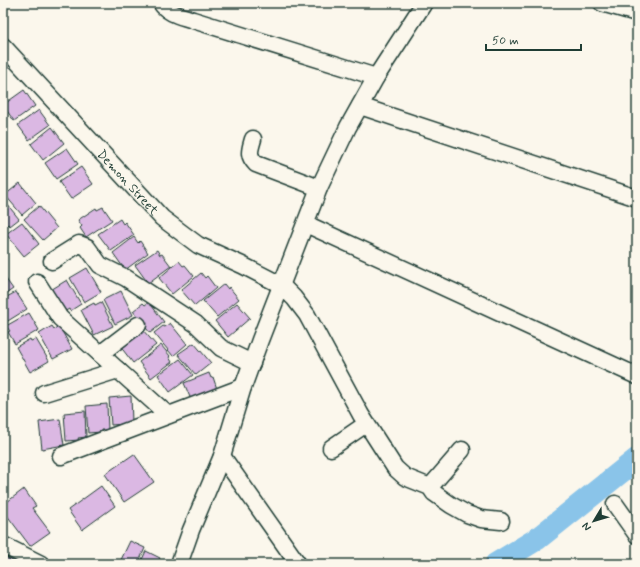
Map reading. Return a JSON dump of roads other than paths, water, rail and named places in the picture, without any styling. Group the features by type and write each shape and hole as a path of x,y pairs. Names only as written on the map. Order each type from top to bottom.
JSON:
{"street":[{"path":"161,3 164,8 173,13 193,20 376,77"},
{"path":"179,564 191,530 222,456 243,387 319,188 348,127 376,77 424,3"},
{"path":"602,3 637,13"},
{"name":"Demon Street","path":"3,46 162,218 198,245 281,285 294,298 307,315 366,424 395,468 405,477 430,487"},
{"path":"360,106 637,198"},
{"path":"253,139 249,154 251,160 256,164 319,188"},
{"path":"306,224 637,376"},
{"path":"52,261 79,244 87,247 100,265 126,278 196,324 221,348 252,363"},
{"path":"37,282 60,318 168,415"},
{"path":"100,354 138,325"},
{"path":"44,393 118,370"},
{"path":"61,456 243,387"},
{"path":"331,448 366,424"},
{"path":"462,450 430,487 434,493 451,506 467,514 480,519 501,521"},
{"path":"222,456 298,564"},
{"path":"615,504 637,535"},
{"path":"3,545 42,564"}],"waterway":[{"path":"496,564 537,539 637,459"}]}
